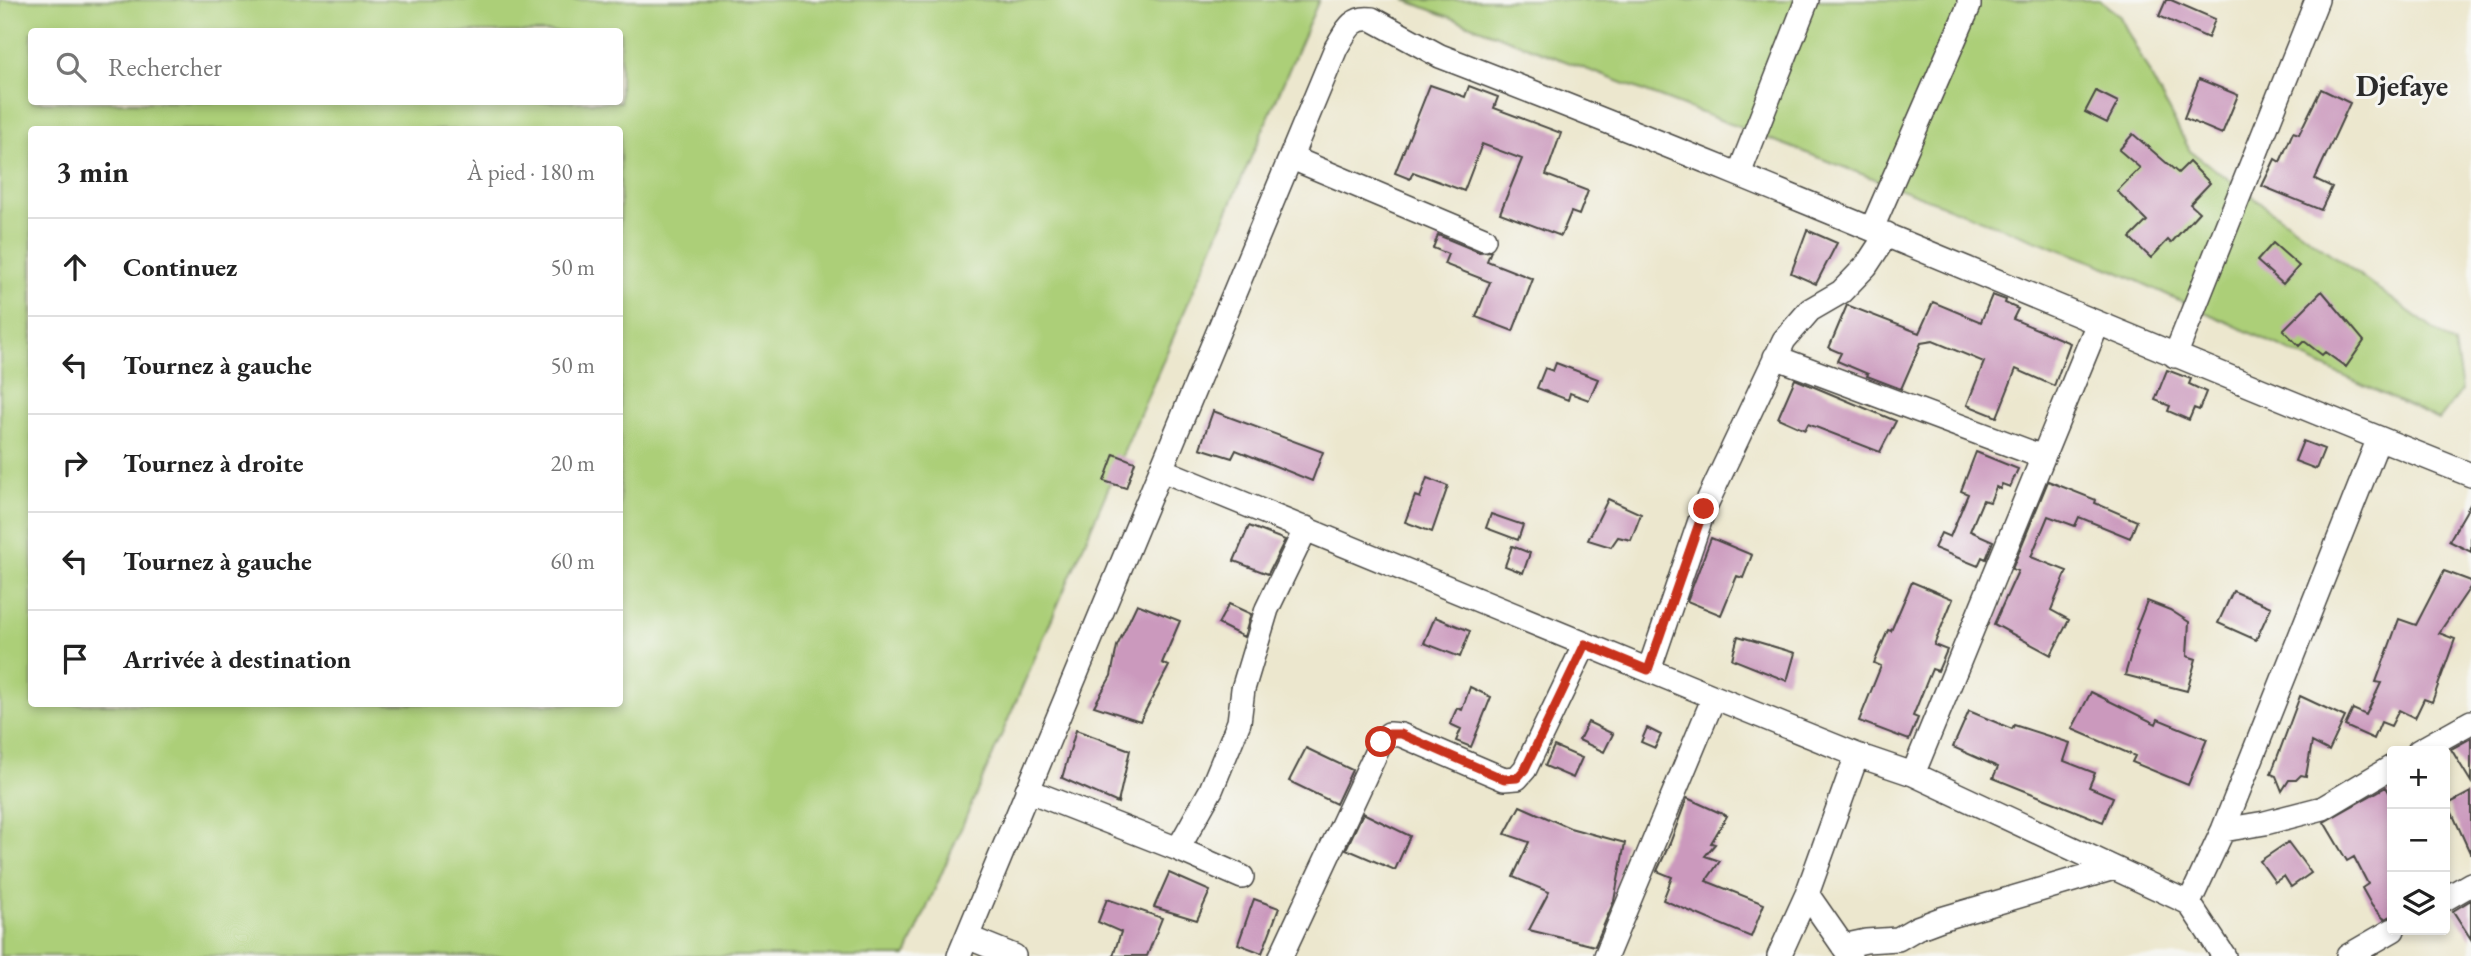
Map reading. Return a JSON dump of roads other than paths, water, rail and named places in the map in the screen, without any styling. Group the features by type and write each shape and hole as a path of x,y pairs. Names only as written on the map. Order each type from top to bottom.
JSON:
{"street":[{"path":"1739,174 1808,0"},
{"path":"1648,670 1704,509 1784,340 1810,310 1840,292 1866,266 1969,6 1969,0"},
{"path":"2175,356 2317,0"},
{"path":"1014,956 963,946 1336,48 1353,21 1362,18 1372,19 1440,56 1880,231 2175,356 2471,475"},
{"path":"1292,158 1484,239"},
{"path":"1913,774 2098,323"},
{"path":"1775,357 2043,457"},
{"path":"2189,903 2223,830 2379,438"},
{"path":"1161,470 1857,755 1913,774 2189,903 2224,956"},
{"path":"1178,849 1211,790 1239,722 1243,689 1267,609 1306,528"},
{"path":"1281,956 1381,742 1389,734 1401,734 1504,779 1517,778 1525,769 1585,644"},
{"path":"1606,956 1714,697"},
{"path":"2428,746 2471,722"},
{"path":"1779,956 1807,894 1857,755"},
{"path":"2223,830 2265,823 2323,808 2387,770"},
{"path":"1027,790 1242,877"},
{"path":"1807,894 1846,951 1866,941 1898,939 1941,919 2114,868"},
{"path":"2450,897 2471,884"},
{"path":"2348,956 2387,933"}],"district":[{"name":"Djefaye","path":"2402,86"}]}
